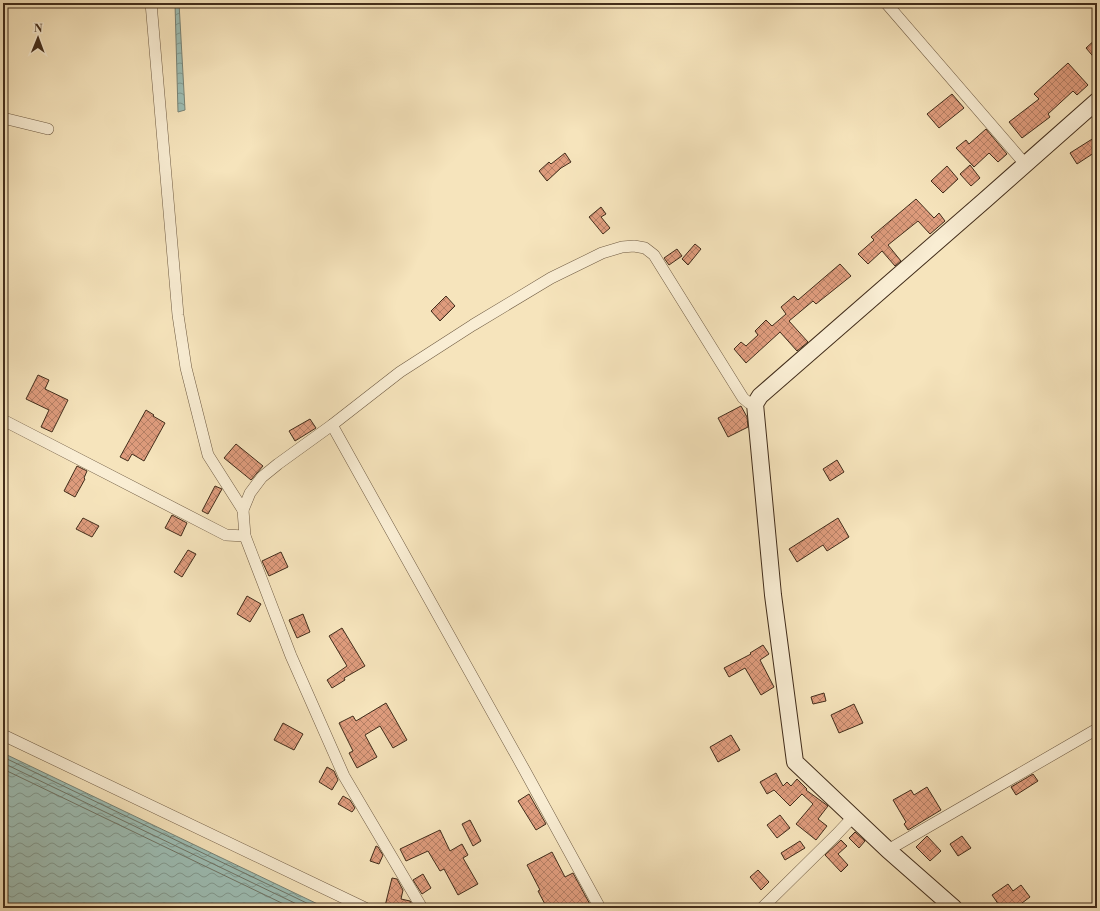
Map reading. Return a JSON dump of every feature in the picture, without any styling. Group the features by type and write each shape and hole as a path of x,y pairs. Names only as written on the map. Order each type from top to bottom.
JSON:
{"street":[{"path":"151,3 178,315 186,368 208,455 243,510"},
{"path":"886,3 1026,165"},
{"path":"954,908 888,850 795,762 773,595 755,404 760,396 1026,165 1097,101"},
{"path":"3,118 48,129"},
{"path":"422,908 344,776 291,656 245,536 243,510 250,493 262,477 400,372 473,325 551,278 602,253 622,247 645,248 654,255 743,398 749,403 755,404"},
{"path":"3,420 226,535 245,536"},
{"path":"332,425 600,908"},
{"path":"888,850 1097,730"},
{"path":"3,735 365,908"},
{"path":"762,908 836,835 853,816"}],"water":[{"path":"175,3 179,3 185,110 178,112"},
{"path":"3,753 326,908 3,908"}],"building":[{"path":"1097,38 1097,61 1086,48"},
{"path":"1068,63 1088,85 1077,95 1073,91 1048,114 1050,117 1022,138 1009,122 1039,99 1034,94"},
{"path":"952,94 964,108 939,128 927,114"},
{"path":"986,129 1007,154 998,162 989,153 974,167 956,148 966,140 969,144"},
{"path":"1097,136 1097,151 1077,164 1070,153"},
{"path":"565,153 571,162 561,168 547,181 539,171 549,162 551,164"},
{"path":"970,165 980,178 971,186 960,174"},
{"path":"947,166 958,179 943,193 931,181"},
{"path":"916,199 934,218 939,213 945,221 930,234 918,221 888,245 901,261 895,266 882,251 868,264 858,254 874,240 871,237"},
{"path":"601,207 606,214 601,217 610,228 603,234 589,217"},
{"path":"695,244 701,249 688,265 682,259"},
{"path":"677,249 682,256 669,265 664,258"},
{"path":"840,264 851,276 816,304 813,301 789,321 808,342 797,351 780,332 746,363 734,349 741,342 746,346 758,335 755,331 766,320 772,326 786,314 781,307 794,296 798,300"},
{"path":"446,296 455,306 440,321 431,311"},
{"path":"38,375 49,380 45,389 68,400 52,432 41,427 49,410 26,399"},
{"path":"741,406 747,417 748,427 728,437 718,418"},
{"path":"146,410 165,423 144,461 132,454 128,461 120,457"},
{"path":"310,419 316,428 295,441 289,431"},
{"path":"236,444 263,466 251,480 224,458"},
{"path":"837,460 844,472 830,481 823,469"},
{"path":"77,466 87,471 84,478 85,479 75,497 64,491"},
{"path":"215,486 222,489 208,514 202,511"},
{"path":"172,515 187,523 181,536 165,528"},
{"path":"83,518 99,526 92,537 76,529"},
{"path":"838,518 849,537 827,551 823,545 797,562 789,549"},
{"path":"188,550 196,554 182,577 174,572"},
{"path":"281,552 288,567 269,576 262,561"},
{"path":"247,596 261,604 250,622 237,614"},
{"path":"303,614 310,632 297,638 289,620"},
{"path":"342,628 365,666 344,678 345,680 332,688 327,680 347,666 329,636"},
{"path":"763,645 769,654 760,660 774,687 761,695 745,668 729,677 724,668 751,654 750,653"},
{"path":"824,693 826,701 813,704 811,697"},
{"path":"386,703 407,740 393,748 380,726 365,735 377,757 357,768 349,753 353,751 339,723 353,716 356,721"},
{"path":"854,704 863,723 839,733 831,715"},
{"path":"283,723 303,734 294,750 274,740"},
{"path":"731,735 740,750 718,762 710,747"},
{"path":"327,767 334,771 338,780 332,790 319,782"},
{"path":"776,773 783,786 787,782 791,786 797,779 807,789 806,790 828,806 818,819 827,826 816,840 796,824 813,804 802,794 790,806 774,790 767,794 760,782"},
{"path":"1033,774 1038,781 1016,795 1011,787"},
{"path":"927,787 941,810 908,830 904,824 906,822 893,800 911,790 914,795"},
{"path":"529,794 546,824 536,830 518,801"},
{"path":"343,796 350,800 355,808 352,812 338,804"},
{"path":"780,815 790,828 777,838 767,825"},
{"path":"470,820 481,841 473,846 462,824"},
{"path":"440,830 450,851 462,844 468,855 463,858 478,884 458,895 444,869 440,871 428,851 406,861 400,849"},
{"path":"855,832 865,841 859,848 849,838"},
{"path":"927,836 941,851 930,861 916,847"},
{"path":"962,836 971,848 958,856 950,844"},
{"path":"841,840 847,846 838,854 848,865 841,872 825,855"},
{"path":"800,841 805,848 785,860 781,853"},
{"path":"376,846 383,855 379,864 370,861"},
{"path":"552,852 565,877 573,873 592,908 547,908 538,891 540,890 527,865"},
{"path":"758,870 769,882 761,890 750,877"},
{"path":"423,874 431,888 422,894 413,880"},
{"path":"392,878 397,879 403,890 401,899 410,901 414,908 393,908 385,906"},
{"path":"1008,884 1013,891 1021,885 1030,897 1022,903 1027,908 1001,908 992,895"}]}
